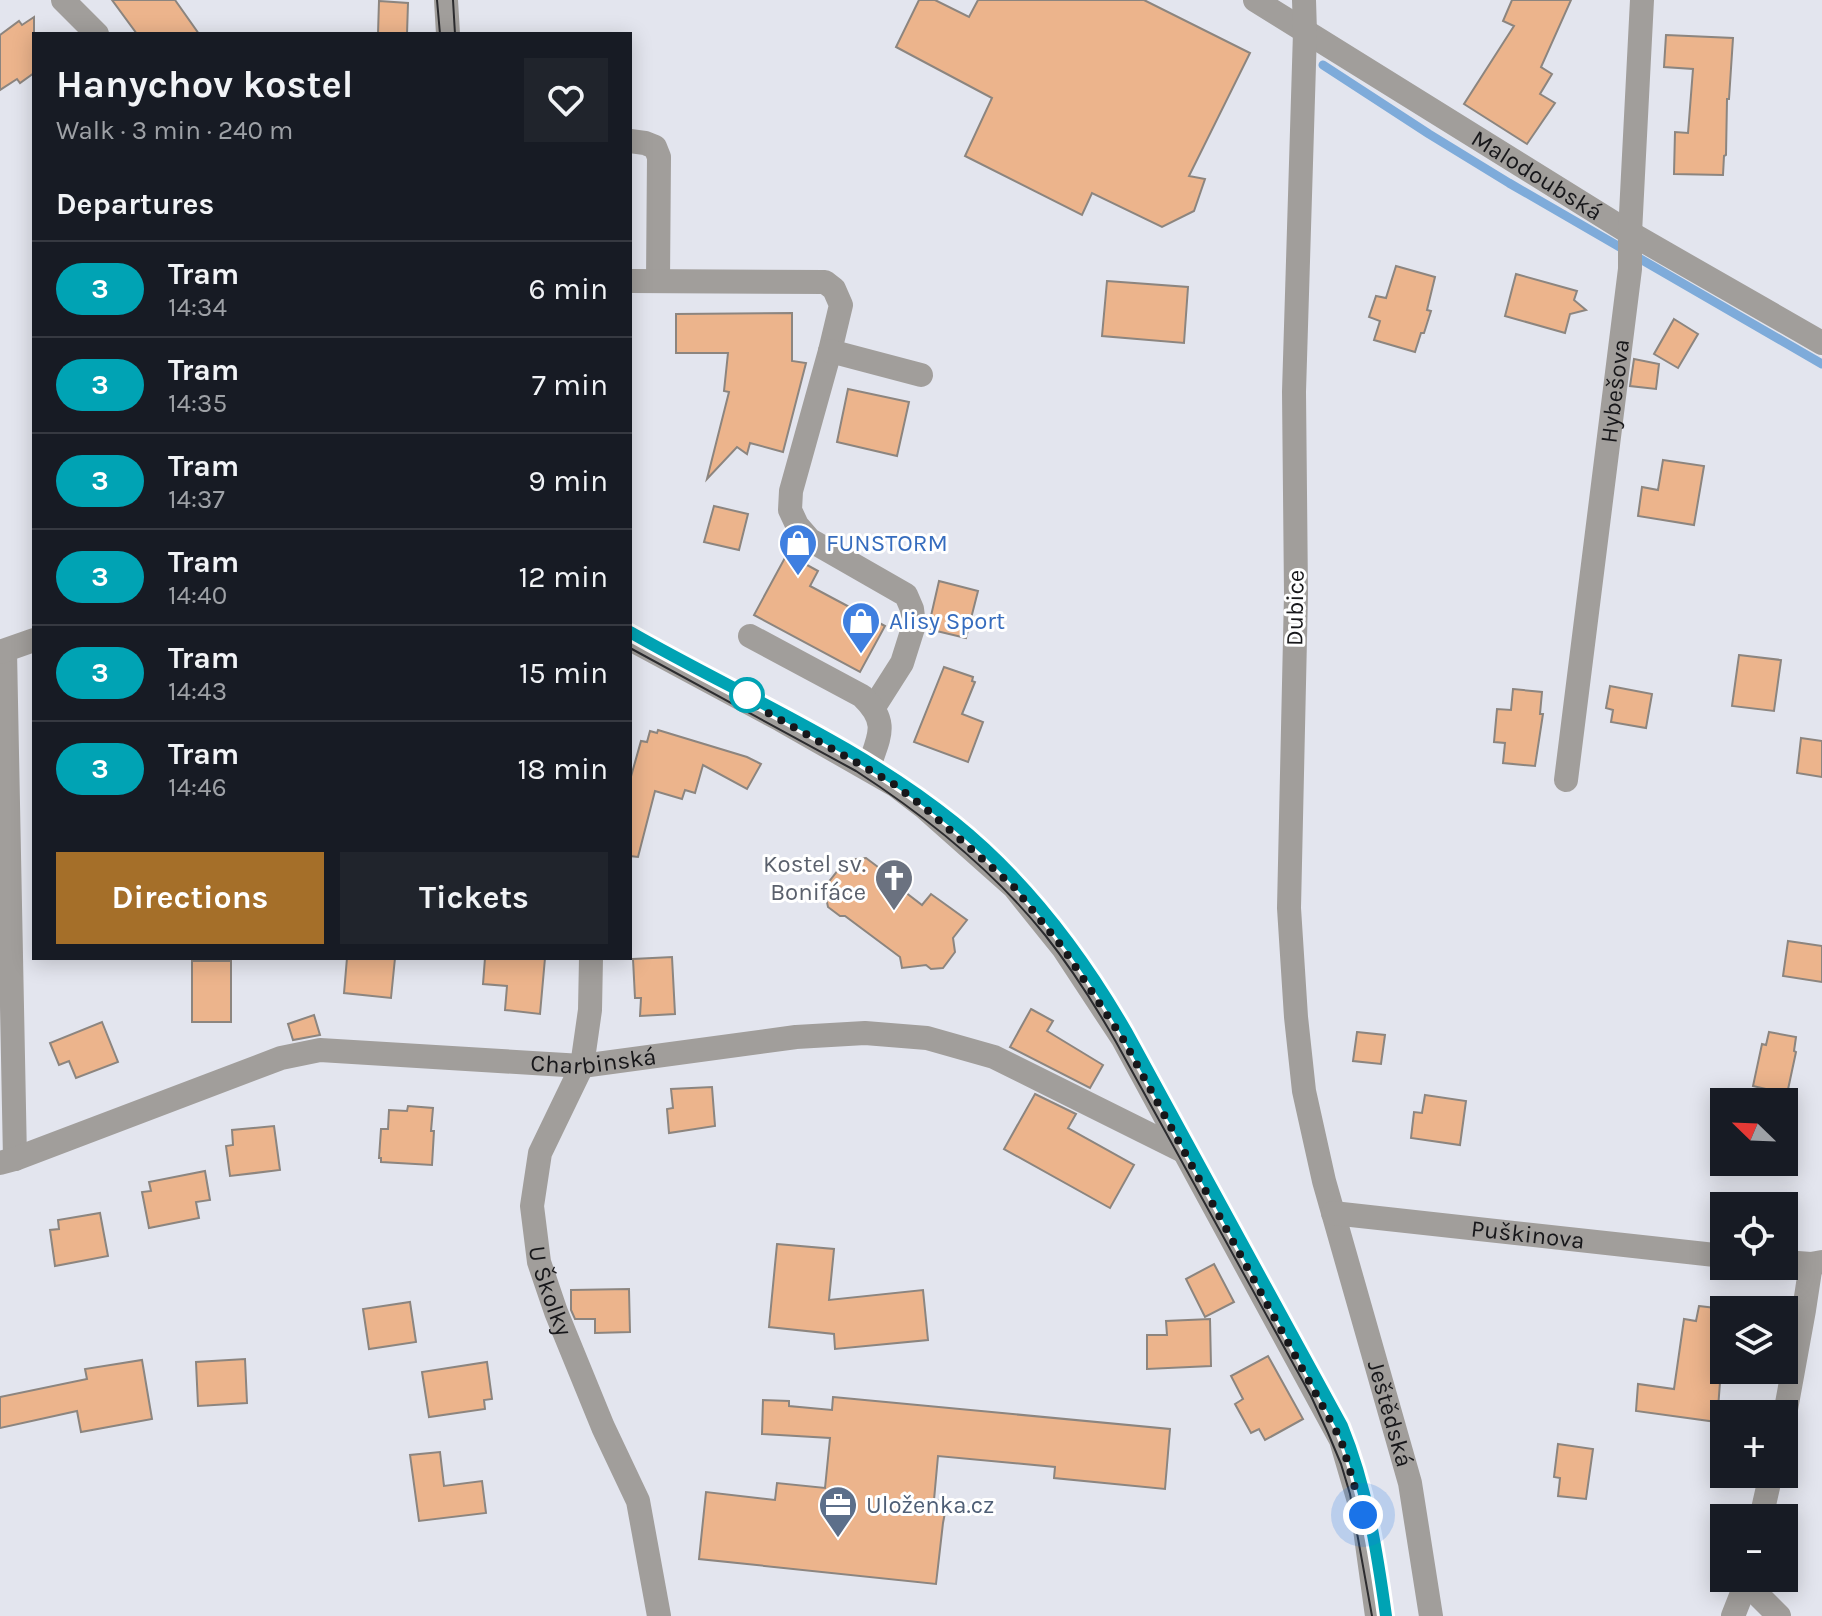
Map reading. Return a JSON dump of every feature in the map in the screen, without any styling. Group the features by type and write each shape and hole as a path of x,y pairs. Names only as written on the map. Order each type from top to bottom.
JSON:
{"street":[{"path":"63,0 95,32"},
{"path":"446,0 448,32"},
{"name":"Malodoubská","path":"1255,0 1630,233 1822,343"},
{"name":"Dubice","path":"1304,0 1294,392 1296,594 1289,908 1304,1091 1333,1213"},
{"name":"Hybešova","path":"1566,780 1630,269 1642,0"},
{"path":"632,141 655,147 659,157 658,280"},
{"path":"632,281 825,282 834,289 841,305 791,491 790,510 797,525 810,540 906,595 912,609 914,625 902,663 874,707"},
{"path":"830,351 921,375"},
{"path":"750,636 862,696 874,707 881,724 868,769"},
{"path":"632,640 895,785 1014,887 1063,948 1123,1039 1341,1440 1363,1515 1377,1616"},
{"path":"8,1161 2,651 32,641"},
{"name":"U Školky","path":"591,960 590,1010 582,1066 540,1153 532,1206 539,1262 562,1327 603,1427 638,1501 659,1616"},
{"name":"Charbinská","path":"8,1161 281,1058 320,1050 582,1066 796,1037 865,1033 927,1038 994,1057 1183,1151"},
{"name":"Puškinova","path":"1333,1213 1710,1254"},
{"name":"Ještědská","path":"1333,1213 1410,1483 1431,1616"},
{"path":"1788,1400 1816,1274"},
{"path":"1733,1616 1743,1592"},
{"path":"1757,1592 1779,1616"}],"building":[{"path":"112,0 175,0 198,32 136,32"},
{"path":"919,0 935,0 969,17 978,0 1144,0 1250,53 1189,176 1205,179 1194,211 1162,227 1092,193 1082,215 965,156 992,98 896,47"},
{"path":"1512,0 1571,0 1541,67 1552,74 1540,94 1555,103 1527,144 1464,104 1514,26 1503,21"},
{"path":"379,1 408,3 407,32 378,32"},
{"path":"34,17 32,74 20,83 17,79 0,90 0,35 19,21 22,25"},
{"path":"1666,35 1733,38 1723,175 1674,174 1675,132 1688,133 1693,69 1664,67"},
{"path":"1396,266 1435,277 1427,310 1431,311 1415,352 1374,340 1380,321 1369,317 1376,296 1386,298"},
{"path":"1516,274 1577,291 1574,300 1586,310 1570,314 1565,333 1505,316"},
{"path":"1107,281 1188,287 1184,343 1102,336"},
{"path":"792,313 792,361 806,363 783,452 750,443 747,454 737,447 707,479 729,392 724,391 728,353 676,353 676,314"},
{"path":"1674,319 1698,334 1678,368 1654,354"},
{"path":"1634,359 1659,364 1656,389 1630,386"},
{"path":"848,389 909,402 897,456 837,442"},
{"path":"1663,460 1704,466 1694,525 1638,516 1642,487 1658,490"},
{"path":"714,506 748,514 739,550 704,542"},
{"path":"787,554 818,571 810,586 885,626 860,672 754,615"},
{"path":"939,581 978,591 966,638 928,629"},
{"path":"1739,655 1781,660 1774,711 1732,706"},
{"path":"944,667 973,677 972,681 975,682 962,714 983,722 968,762 914,742"},
{"path":"1610,686 1652,694 1646,728 1611,722 1613,710 1606,708"},
{"path":"1513,689 1542,692 1540,714 1543,714 1535,766 1503,763 1505,743 1494,742 1497,709 1511,710"},
{"path":"658,730 761,764 747,789 703,765 695,793 685,790 682,799 655,791 638,857 632,856 632,773 641,741 647,742 650,731 657,733"},
{"path":"1801,738 1822,741 1822,777 1797,773"},
{"name":"Kostel sv. Bonifáce","path":"866,858 922,905 931,894 967,920 953,938 955,952 943,968 931,969 926,965 902,968 900,957 828,907 824,888 846,860"},
{"path":"1788,941 1822,946 1822,982 1783,976"},
{"path":"672,957 675,1014 640,1016 641,998 635,998 633,959"},
{"path":"347,960 395,960 391,998 344,993"},
{"path":"485,960 545,960 540,1014 505,1010 507,986 483,984"},
{"path":"192,961 231,961 231,1022 192,1022"},
{"path":"1031,1009 1053,1021 1047,1031 1103,1065 1090,1088 1010,1047"},
{"path":"314,1015 320,1035 293,1040 288,1024"},
{"path":"102,1022 118,1062 76,1078 69,1061 59,1065 50,1043"},
{"path":"1357,1032 1385,1035 1381,1064 1353,1061"},
{"path":"1769,1032 1796,1037 1788,1088 1753,1086 1762,1044 1766,1045"},
{"path":"712,1087 715,1126 669,1133 667,1109 673,1108 671,1089"},
{"path":"1035,1094 1076,1114 1068,1128 1134,1165 1110,1208 1004,1149"},
{"path":"1425,1095 1466,1101 1460,1145 1411,1138 1414,1112 1422,1113"},
{"path":"408,1106 433,1108 432,1165 381,1162 379,1158 381,1129 388,1129 389,1110 407,1111"},
{"path":"274,1126 280,1170 230,1176 226,1146 233,1145 232,1130"},
{"path":"205,1171 210,1200 196,1202 199,1218 149,1228 142,1192 151,1191 149,1182"},
{"path":"100,1213 108,1256 55,1266 50,1230 59,1229 58,1220"},
{"path":"777,1244 834,1249 829,1300 923,1290 928,1340 835,1349 834,1334 769,1327"},
{"path":"1214,1264 1234,1302 1205,1317 1186,1279"},
{"path":"629,1289 630,1332 595,1333 595,1319 575,1319 571,1310 571,1290"},
{"path":"410,1302 416,1342 369,1349 363,1309"},
{"path":"1699,1306 1710,1307 1710,1384 1720,1384 1719,1400 1710,1400 1710,1421 1636,1411 1638,1384 1674,1389 1684,1319 1696,1321"},
{"path":"1210,1319 1211,1366 1147,1369 1147,1335 1167,1335 1166,1321"},
{"path":"1268,1356 1303,1419 1265,1440 1259,1429 1251,1433 1235,1404 1243,1399 1231,1376"},
{"path":"245,1359 247,1403 198,1406 196,1362"},
{"path":"142,1360 152,1419 81,1432 77,1411 0,1428 0,1397 87,1379 85,1369"},
{"path":"487,1362 492,1399 484,1400 485,1409 429,1417 422,1372"},
{"path":"833,1397 1170,1429 1165,1489 1054,1478 1055,1467 938,1456 934,1500 947,1502 936,1584 699,1559 706,1492 775,1500 777,1483 825,1488 830,1438 762,1434 763,1400 789,1401 789,1406 832,1410"},
{"path":"1558,1444 1593,1449 1586,1499 1558,1496 1560,1478 1554,1477"},
{"path":"440,1452 444,1486 482,1481 486,1513 419,1521 410,1455"}],"waterway":[{"path":"1323,65 1509,183 1822,364"}],"tram line":[{"path":"437,0 440,32"},
{"path":"453,0 455,32"},
{"path":"632,633 830,740 897,780 955,823 1019,883 1055,925 1103,991 1339,1421 1354,1455 1365,1494 1386,1616"},
{"name":"3","path":"632,633 830,740 897,780 955,823 1019,883 1055,925 1103,991 1126,1031 1342,1426 1365,1492 1386,1616"},
{"path":"632,649 856,771 882,789 981,866 1025,911 1055,948 1116,1042 1311,1396 1341,1464 1350,1494 1372,1616"}],"place":[{"name":"FUNSTORM","path":"798,577"},
{"name":"Alisy Sport","path":"861,655"},
{"name":"Kostel sv. Bonifáce","path":"894,912"},
{"name":"Uloženka.cz","path":"838,1539"}],"route":[{"path":"747,695 756,706 895,785 925,808 1014,887 1063,948 1123,1039 1341,1440 1363,1515"}]}
